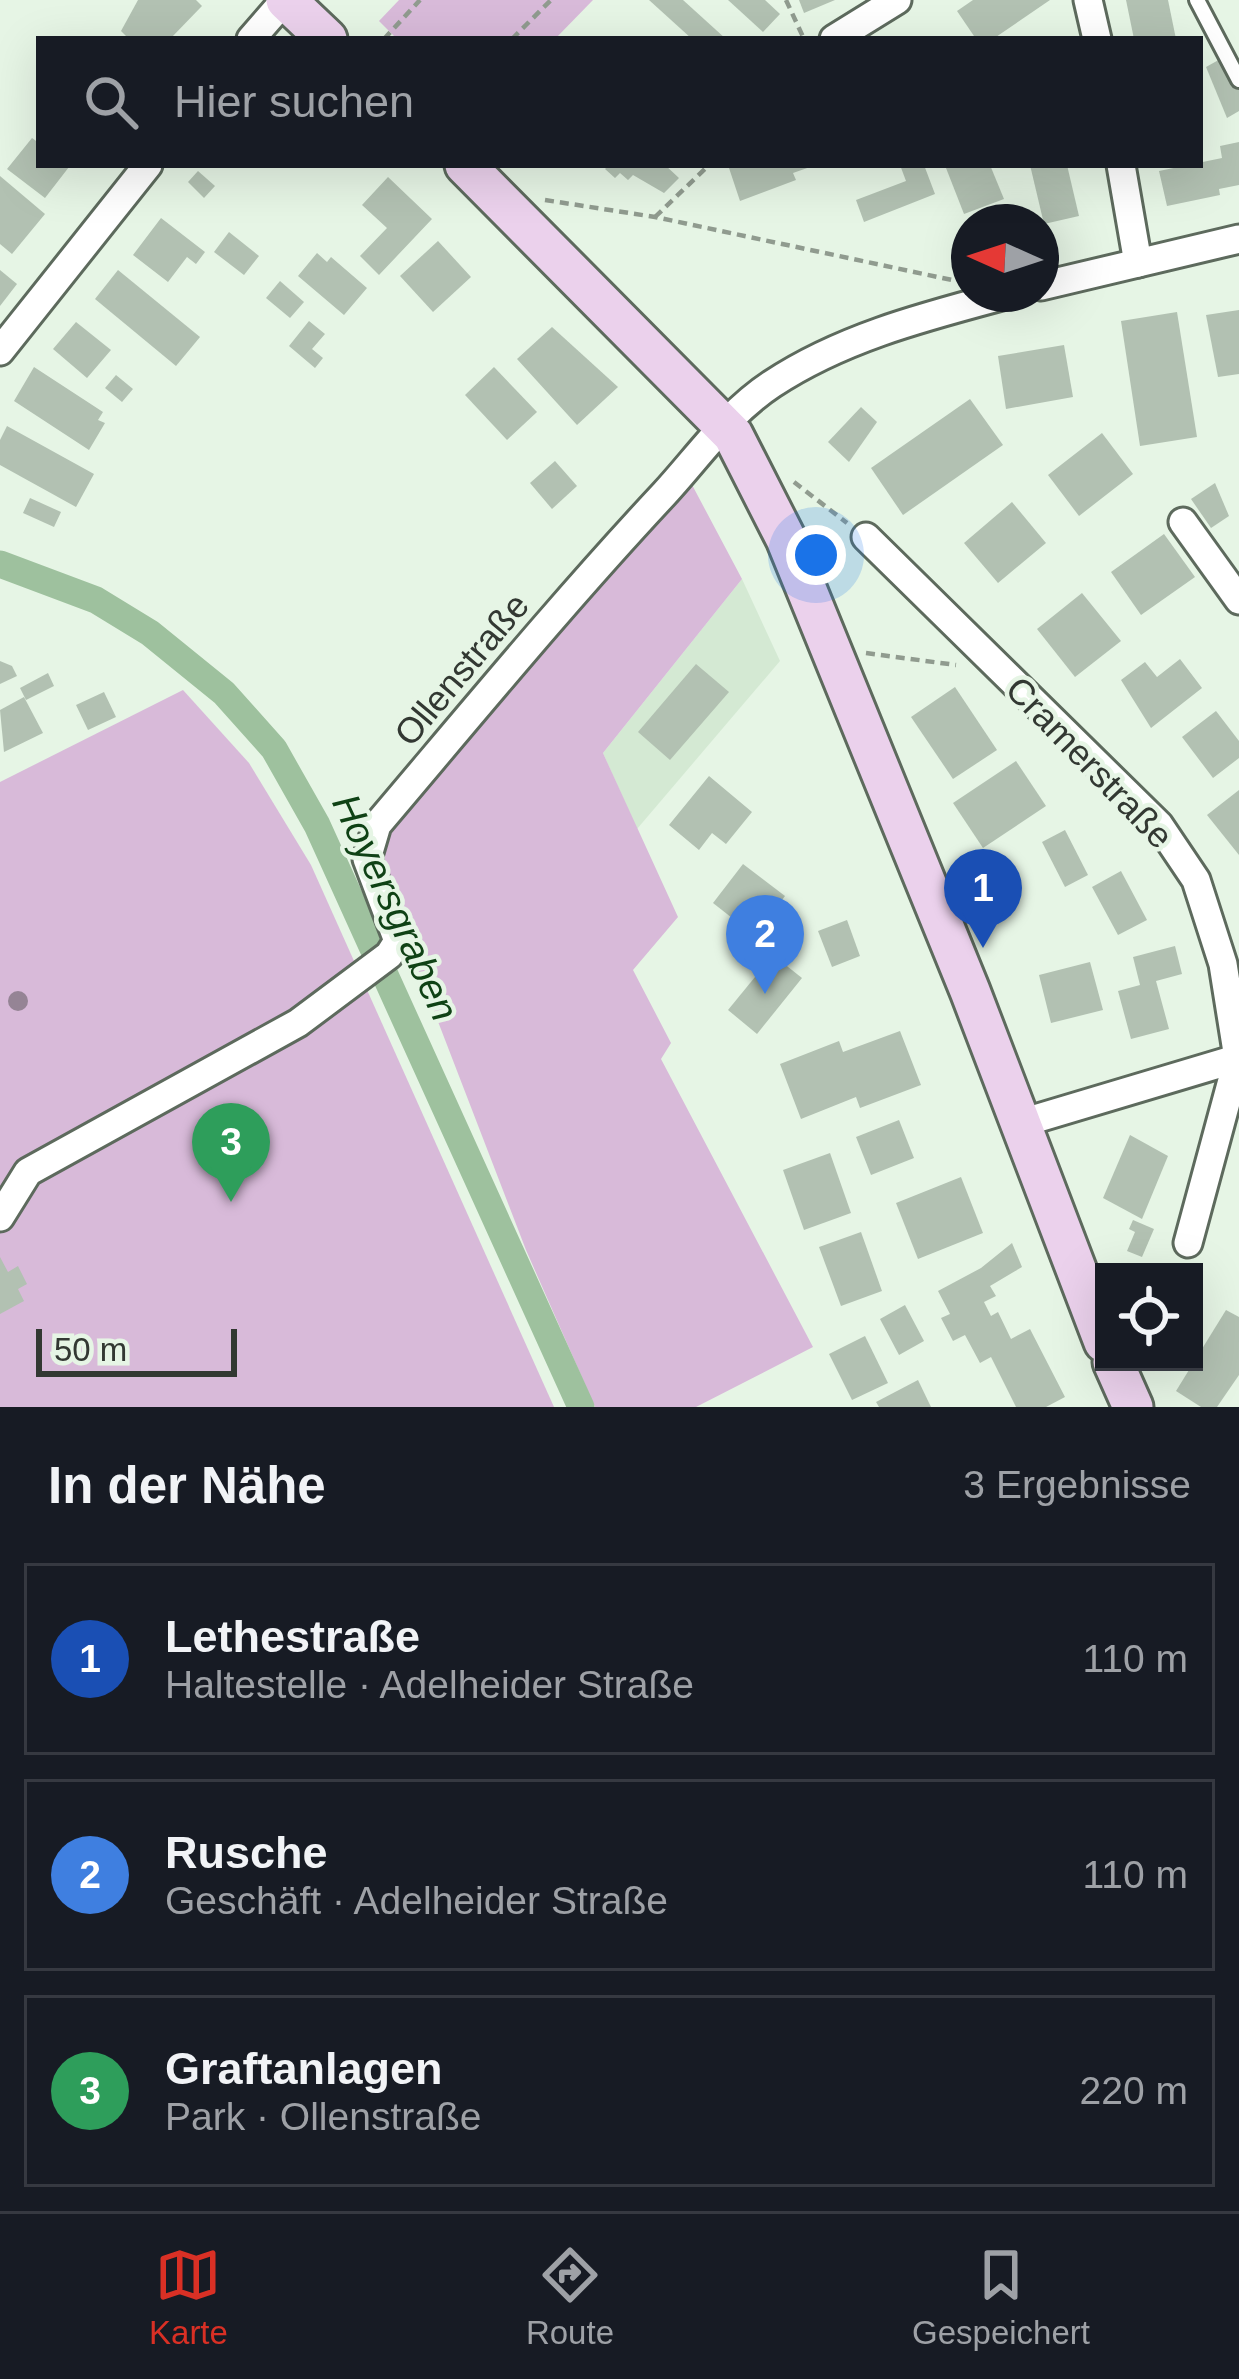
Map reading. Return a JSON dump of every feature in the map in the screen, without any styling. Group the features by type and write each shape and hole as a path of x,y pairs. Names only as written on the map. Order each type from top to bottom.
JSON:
{"main road":[{"path":"286,0 323,36"},
{"path":"468,168 724,423 786,539 1095,1319"},
{"path":"1117,1371 1133,1407"}],"street":[{"path":"254,36 286,0"},
{"path":"839,36 897,0"},
{"path":"1088,0 1096,36"},
{"path":"0,350 146,168"},
{"path":"1122,168 1138,262"},
{"path":"1059,282 1239,239"},
{"path":"724,423 770,385 825,353 951,309"},
{"name":"Ollenstraße","path":"0,1217 28,1172 298,1023 389,955 398,941 367,859 377,825 547,620 724,423"},
{"path":"1183,522 1239,600"},
{"name":"Cramerstraße","path":"866,537 1159,825 1196,880 1223,964 1239,1058 1188,1243"},
{"path":"1018,1124 1239,1058"}],"lane":[{"path":"1197,0 1239,80"}],"path":[{"path":"387,36 421,0"},
{"path":"515,36 551,0"},
{"path":"786,0 803,36"},
{"path":"655,217 706,168"},
{"path":"503,198 564,201 655,217 951,281"},
{"path":"784,475 866,537"},
{"path":"830,649 1001,669"}],"shaded area":[{"path":"399,0 593,0 558,36 394,36 379,21"},
{"path":"690,481 742,579 603,753 678,917 633,970 671,1043 661,1059 813,1347 696,1407 595,1407 526,1250 380,871 379,851 389,827"},
{"path":"742,579 780,661 637,829 603,753"},
{"path":"183,690 249,763 311,865 554,1407 0,1407 0,782"}],"building":[{"path":"138,0 196,0 202,6 173,36 126,36 121,31"},
{"path":"649,0 683,0 723,36 689,36"},
{"path":"728,0 765,0 780,14 763,32"},
{"path":"799,0 835,0 804,13"},
{"path":"973,0 1050,0 997,36 974,36 957,11"},
{"path":"1126,0 1168,0 1175,36 1133,36"},
{"path":"1224,57 1239,86 1239,111 1227,118 1206,67"},
{"path":"32,138 36,168 68,168 45,198 7,169"},
{"path":"1239,142 1239,185 1219,189 1220,195 1167,206 1159,171 1203,168 1203,162 1222,158 1220,146"},
{"path":"668,168 679,178 664,193 633,175 628,180 620,173 615,178 605,169"},
{"path":"729,168 807,168 793,173 796,180 740,201"},
{"path":"901,168 925,168 935,194 864,222 856,200 906,181"},
{"path":"946,168 991,168 1004,199 960,204"},
{"path":"1031,168 1068,168 1079,216 1059,221 1059,204 1039,204"},
{"path":"198,171 215,186 204,198 188,182"},
{"path":"0,176 45,214 12,254 0,244"},
{"path":"388,177 432,219 379,275 360,256 387,228 362,205"},
{"path":"161,218 205,252 196,264 187,257 168,282 133,255"},
{"path":"229,232 259,256 244,275 214,252"},
{"path":"438,241 471,277 433,312 400,276"},
{"path":"317,253 327,262 331,257 367,288 344,315 298,276"},
{"path":"0,270 17,284 0,306"},
{"path":"118,270 200,337 176,366 95,299"},
{"path":"280,281 304,302 290,318 266,298"},
{"path":"1239,310 1239,374 1218,377 1206,315"},
{"path":"1177,312 1197,437 1140,446 1121,321"},
{"path":"309,321 325,334 312,349 323,358 315,368 289,346"},
{"path":"76,322 111,350 87,378 53,349"},
{"path":"552,327 618,387 577,425 517,359"},
{"path":"1064,345 1073,397 1006,409 998,356"},
{"path":"34,367 103,412 98,420 105,423 89,450 14,401"},
{"path":"494,367 537,412 507,440 465,395"},
{"path":"116,375 133,389 122,402 105,388"},
{"path":"970,399 1003,445 903,515 871,468"},
{"path":"861,407 877,422 849,462 828,442"},
{"path":"7,426 94,474 76,507 0,465 0,440"},
{"path":"1102,433 1133,474 1079,516 1048,475"},
{"path":"555,461 577,486 552,509 530,483"},
{"path":"1215,483 1229,516 1211,528 1191,499"},
{"path":"30,498 61,512 54,527 23,513"},
{"path":"1012,502 1046,543 998,583 964,543"},
{"path":"1164,534 1195,577 1141,615 1111,572"},
{"path":"1082,593 1121,641 1075,677 1037,629"},
{"path":"1180,659 1202,688 1151,728 1121,680 1145,662 1157,677"},
{"path":"0,661 12,666 17,676 0,684"},
{"path":"696,664 729,692 670,760 638,732"},
{"path":"48,673 54,686 26,700 20,688"},
{"path":"955,687 997,750 953,779 911,717"},
{"path":"104,692 116,717 88,730 76,705"},
{"path":"24,697 43,733 4,752 0,710"},
{"path":"1216,711 1239,741 1239,758 1213,778 1182,737"},
{"path":"1016,761 1046,806 983,848 953,803"},
{"path":"709,776 752,812 726,844 712,833 699,850 669,825"},
{"path":"1239,790 1239,855 1207,815"},
{"path":"1065,830 1088,875 1065,887 1042,842"},
{"path":"743,864 785,896 755,936 713,903"},
{"path":"1121,871 1147,920 1118,935 1092,887"},
{"path":"847,920 860,956 832,967 818,931"},
{"path":"1175,946 1182,974 1156,981 1169,1029 1131,1039 1118,991 1140,985 1133,957"},
{"path":"773,955 802,978 757,1034 728,1010"},
{"path":"1090,962 1103,1010 1051,1023 1039,975"},
{"path":"900,1031 921,1085 860,1108 856,1097 801,1119 780,1064 839,1041 843,1052"},
{"path":"899,1120 914,1158 871,1175 856,1137"},
{"path":"1130,1135 1168,1156 1142,1219 1103,1198"},
{"path":"830,1153 851,1213 804,1230 783,1170"},
{"path":"961,1177 983,1233 918,1259 896,1203"},
{"path":"1133,1220 1154,1229 1142,1257 1127,1251 1135,1232 1129,1229"},
{"path":"861,1232 882,1291 841,1306 819,1247"},
{"path":"1012,1243 1022,1267 990,1286 996,1296 984,1302 991,1316 998,1312 1011,1339 1030,1329 1065,1397 1046,1407 1016,1407 991,1357 980,1363 965,1335 953,1341 941,1318 950,1314 938,1291 981,1268"},
{"path":"0,1257 8,1272 18,1266 27,1284 18,1289 24,1301 0,1314"},
{"path":"905,1305 924,1341 899,1355 880,1319"},
{"path":"1226,1310 1239,1317 1239,1375 1217,1407 1201,1407 1176,1391 1188,1371 1203,1371 1203,1347"},
{"path":"865,1336 888,1383 852,1400 829,1354"},
{"path":"918,1380 931,1407 879,1407 876,1402"}],"waterway":[{"name":"Hoyersgraben","path":"0,564 96,600 150,633 224,693 274,749 317,825 581,1407"}],"place":[{"name":"Lethestraße","path":"983,948"},
{"name":"Rusche","path":"765,994"},
{"name":"Graftanlagen","path":"231,1202"}]}
